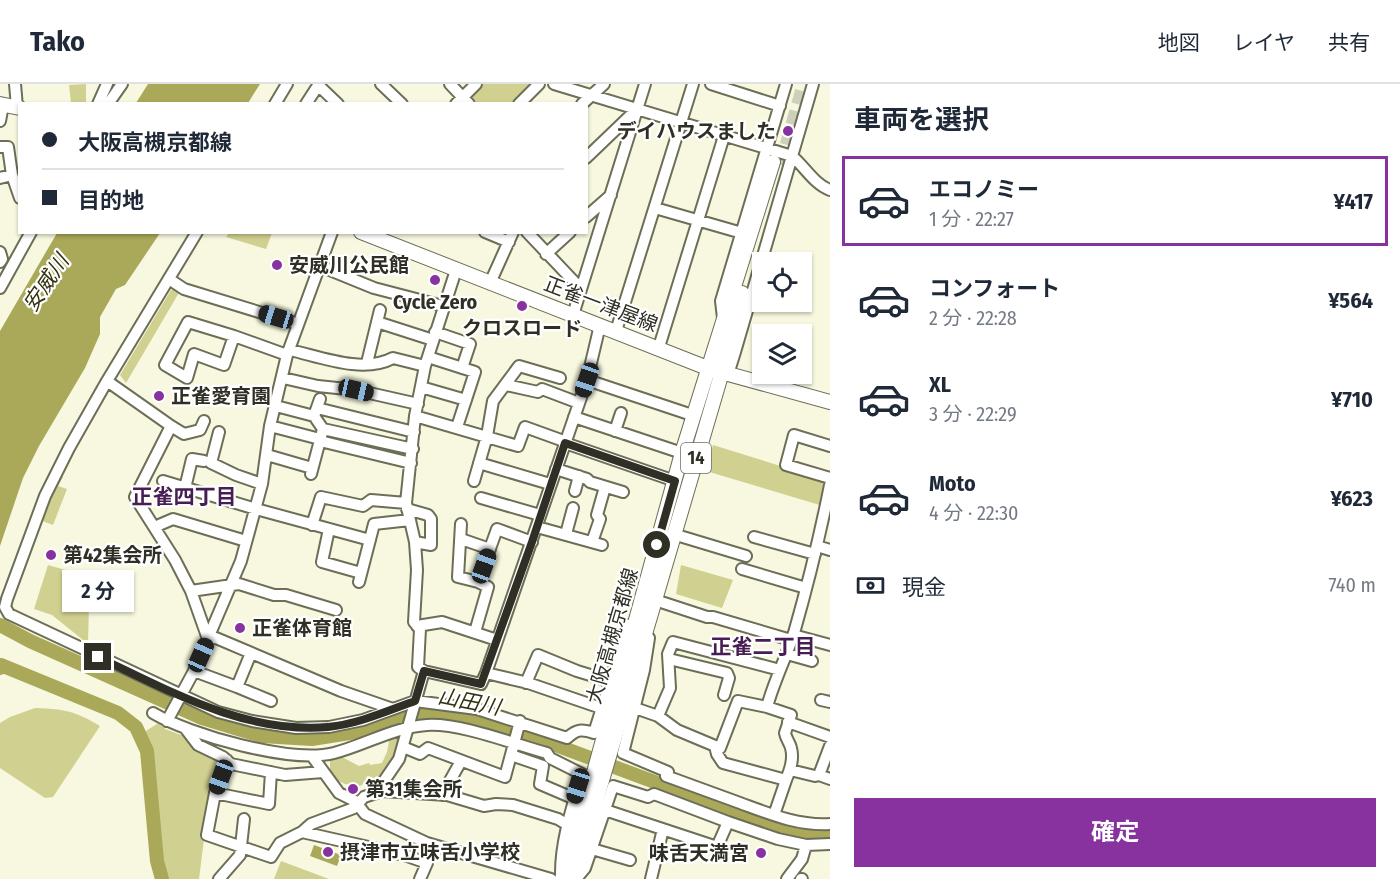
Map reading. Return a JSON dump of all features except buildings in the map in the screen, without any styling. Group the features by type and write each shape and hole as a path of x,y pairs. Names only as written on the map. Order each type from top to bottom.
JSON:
{"main road":[{"name":"大阪高槻京都線","path":"561,879 597,779 648,608 673,534 716,371 723,324 782,161"},
{"name":"大阪高槻京都線","path":"648,608 682,453 695,416 724,356 782,161"},
{"name":"正雀一津屋線","path":"365,234 616,330 716,371 830,402"},
{"name":"大阪高槻京都線","path":"574,879 597,779"}],"street":[{"path":"0,121 10,106 15,84"},
{"path":"99,102 107,84"},
{"path":"109,102 122,84"},
{"path":"276,102 286,84"},
{"path":"307,102 318,84 336,102"},
{"path":"381,84 400,102"},
{"path":"450,84 463,101 476,84"},
{"path":"521,102 539,84"},
{"path":"554,84 767,148 782,161 806,168 818,184 830,190"},
{"path":"584,102 603,84"},
{"path":"573,315 645,84"},
{"path":"616,330 693,84"},
{"path":"711,84 780,106"},
{"path":"723,324 721,301 786,84"},
{"path":"782,161 813,84"},
{"path":"588,156 638,109"},
{"path":"659,347 724,136"},
{"path":"0,147 8,147 12,175 18,192"},
{"path":"0,178 12,175"},
{"path":"588,215 611,194"},
{"path":"655,208 742,234"},
{"path":"0,288 30,234"},
{"path":"195,234 107,381 45,496 5,607 9,614 218,712 252,721 296,728 329,727 363,720 415,701 477,709 567,738 575,730 582,729 607,746 668,772 666,776 774,815 805,824 830,824"},
{"path":"167,721 194,671 232,584 256,509 267,455 270,426 289,353 331,234"},
{"path":"490,283 511,237 495,234"},
{"path":"529,234 581,289"},
{"path":"546,254 568,234"},
{"path":"0,252 0,262"},
{"path":"320,266 374,288 443,306"},
{"path":"456,270 434,336 421,387 411,463 408,511 415,542 417,570 414,622 420,629 418,667 424,671 481,684 587,380 600,325"},
{"path":"169,279 184,289 298,324"},
{"path":"367,363 380,310"},
{"path":"234,336 224,365 194,354 187,378 165,365 188,322 234,336 289,353 338,362 382,364 393,358 462,368 475,372 457,428"},
{"path":"377,322 470,344 462,368"},
{"path":"474,481 487,436 493,401 519,366 560,378"},
{"path":"283,378 318,386 356,390 417,410 457,428 518,446 525,427 675,481"},
{"path":"587,380 695,416"},
{"path":"107,381 184,434 200,430 204,421"},
{"path":"506,385 538,392 542,389 579,402"},
{"path":"421,387 466,400"},
{"path":"276,406 317,408 414,432"},
{"path":"267,455 312,471 323,429 317,408"},
{"path":"615,431 621,413"},
{"path":"574,417 682,453"},
{"path":"355,436 360,419"},
{"path":"171,426 135,497 175,560 191,591 208,639"},
{"path":"270,426 320,441 411,463"},
{"path":"323,429 413,449"},
{"path":"219,432 211,463 262,484"},
{"path":"830,446 794,435 786,465 830,478"},
{"path":"185,488 192,459 204,462"},
{"path":"479,463 550,484"},
{"path":"556,469 623,492"},
{"path":"574,491 579,476"},
{"path":"163,481 370,540"},
{"path":"767,707 773,684 787,654 826,520 830,484"},
{"path":"537,527 597,543 600,519 597,514 605,487"},
{"path":"312,525 321,498 363,506 371,500 428,515 431,519 431,545 415,542"},
{"path":"482,498 540,515"},
{"path":"566,534 573,508"},
{"path":"329,529 322,562 360,578 374,524 408,511"},
{"path":"159,525 173,519 246,541"},
{"path":"461,524 458,577 488,587 475,632"},
{"path":"478,582 497,529 532,542"},
{"path":"673,534 746,556"},
{"path":"754,537 816,550 830,550"},
{"path":"461,539 490,549"},
{"path":"742,569 806,588"},
{"path":"191,591 239,584 336,610"},
{"path":"607,746 635,708 648,644 648,608"},
{"path":"607,746 601,708 629,624 648,608 707,618 713,617 792,638 830,645"},
{"path":"417,626 442,622 497,640"},
{"path":"208,639 216,638 341,691 393,709"},
{"path":"658,716 670,688 668,654 673,642 780,670"},
{"path":"237,687 251,653"},
{"path":"787,654 812,661"},
{"path":"526,683 538,655 577,671 610,681"},
{"path":"669,659 727,673 729,678 724,695"},
{"path":"194,671 271,701"},
{"path":"384,781 399,759 424,671"},
{"path":"486,673 526,683 601,708"},
{"path":"635,708 658,716 677,730 720,748 738,701 791,715 785,734 791,747 788,775 774,815"},
{"path":"153,713 167,721 242,745 312,756 333,754 398,730 427,725 463,729 512,749 543,766 540,784 575,799"},
{"path":"403,747 420,754 428,748 505,777 520,721"},
{"path":"788,722 830,737"},
{"path":"184,727 198,745 231,764 285,775 323,772"},
{"path":"715,746 723,763 788,775 825,777 830,746"},
{"path":"512,749 547,753 550,758 597,779 648,797 654,794 778,839 806,845 830,844"},
{"path":"312,756 339,793 358,805 365,814 427,843 551,879"},
{"path":"227,760 215,793 207,835 271,856 280,843 302,832 311,824 354,808 364,797 382,791 464,798 484,806 513,805 558,819 568,825"},
{"path":"442,795 461,760"},
{"path":"215,793 269,804 271,772"},
{"path":"561,879 561,860 575,799 597,779"},
{"path":"574,879 585,868 605,810 597,779"},
{"path":"605,810 717,847 728,822"},
{"path":"219,879 240,855 244,819"},
{"path":"651,879 663,829"},
{"path":"302,832 404,855 427,863 420,879"},
{"path":"787,879 802,859 806,845"},
{"path":"592,849 630,860"}],"green space":[{"path":"86,84 86,102 71,102 69,85"},
{"path":"483,84 534,84 517,102 472,102 469,96"},
{"path":"228,234 272,234 266,249 226,237"},
{"path":"175,288 180,291 126,383 120,375 171,290"},
{"path":"713,445 829,481 823,506 706,471"},
{"path":"59,474 63,477 58,486 67,489 53,525 40,520"},
{"path":"48,565 94,578 99,604 89,603 88,644 52,615 34,609"},
{"path":"681,565 733,580 722,608 676,594"},
{"path":"35,708 69,712 100,726 53,797 45,798 0,768 0,723"},
{"path":"160,722 165,729 184,736 220,761 210,791 199,879 165,879 159,861 150,751 141,734"},
{"path":"390,736 400,736 395,762 384,780 368,781 360,786 345,784 332,778 324,769 330,769 330,760 342,757 359,766 382,763"},
{"path":"281,861 329,879 274,879"}],"water":[{"path":"148,84 260,84 249,102 137,102"},
{"name":"安威川","path":"56,234 159,234 125,285 116,289 100,317 100,334 85,368 23,478 0,546 0,331"},
{"path":"314,845 341,855 337,866 310,856"}],"waterway":[{"name":"山田川","path":"0,625 30,641 202,718 261,736 312,739 362,731 419,714 457,717 542,740 778,828 813,835 830,833"},
{"path":"0,668 1,665 118,713 136,727 147,751 157,861 162,879"}],"tunnel":[{"path":"781,165 804,84"}],"place":[{"name":"デイハウスました","path":"788,131"},
{"name":"安威川公民館","path":"277,265"},
{"name":"Cycle Zero","path":"435,280"},
{"name":"クロスロード","path":"522,306"},
{"name":"正雀愛育園","path":"159,396"},
{"name":"第42集会所","path":"51,555"},
{"name":"正雀体育館","path":"240,628"},
{"name":"第31集会所","path":"353,789"},
{"name":"摂津市立味舌小学校","path":"328,852"},
{"name":"味舌天満宮","path":"761,853"}],"district":[{"name":"正雀四丁目","path":"184,497"},
{"name":"正雀二丁目","path":"763,647"}],"route":[{"path":"98,657 218,712 252,721 296,728 329,727 363,720 415,701 424,671 481,684 565,443 675,481 657,545"}]}
